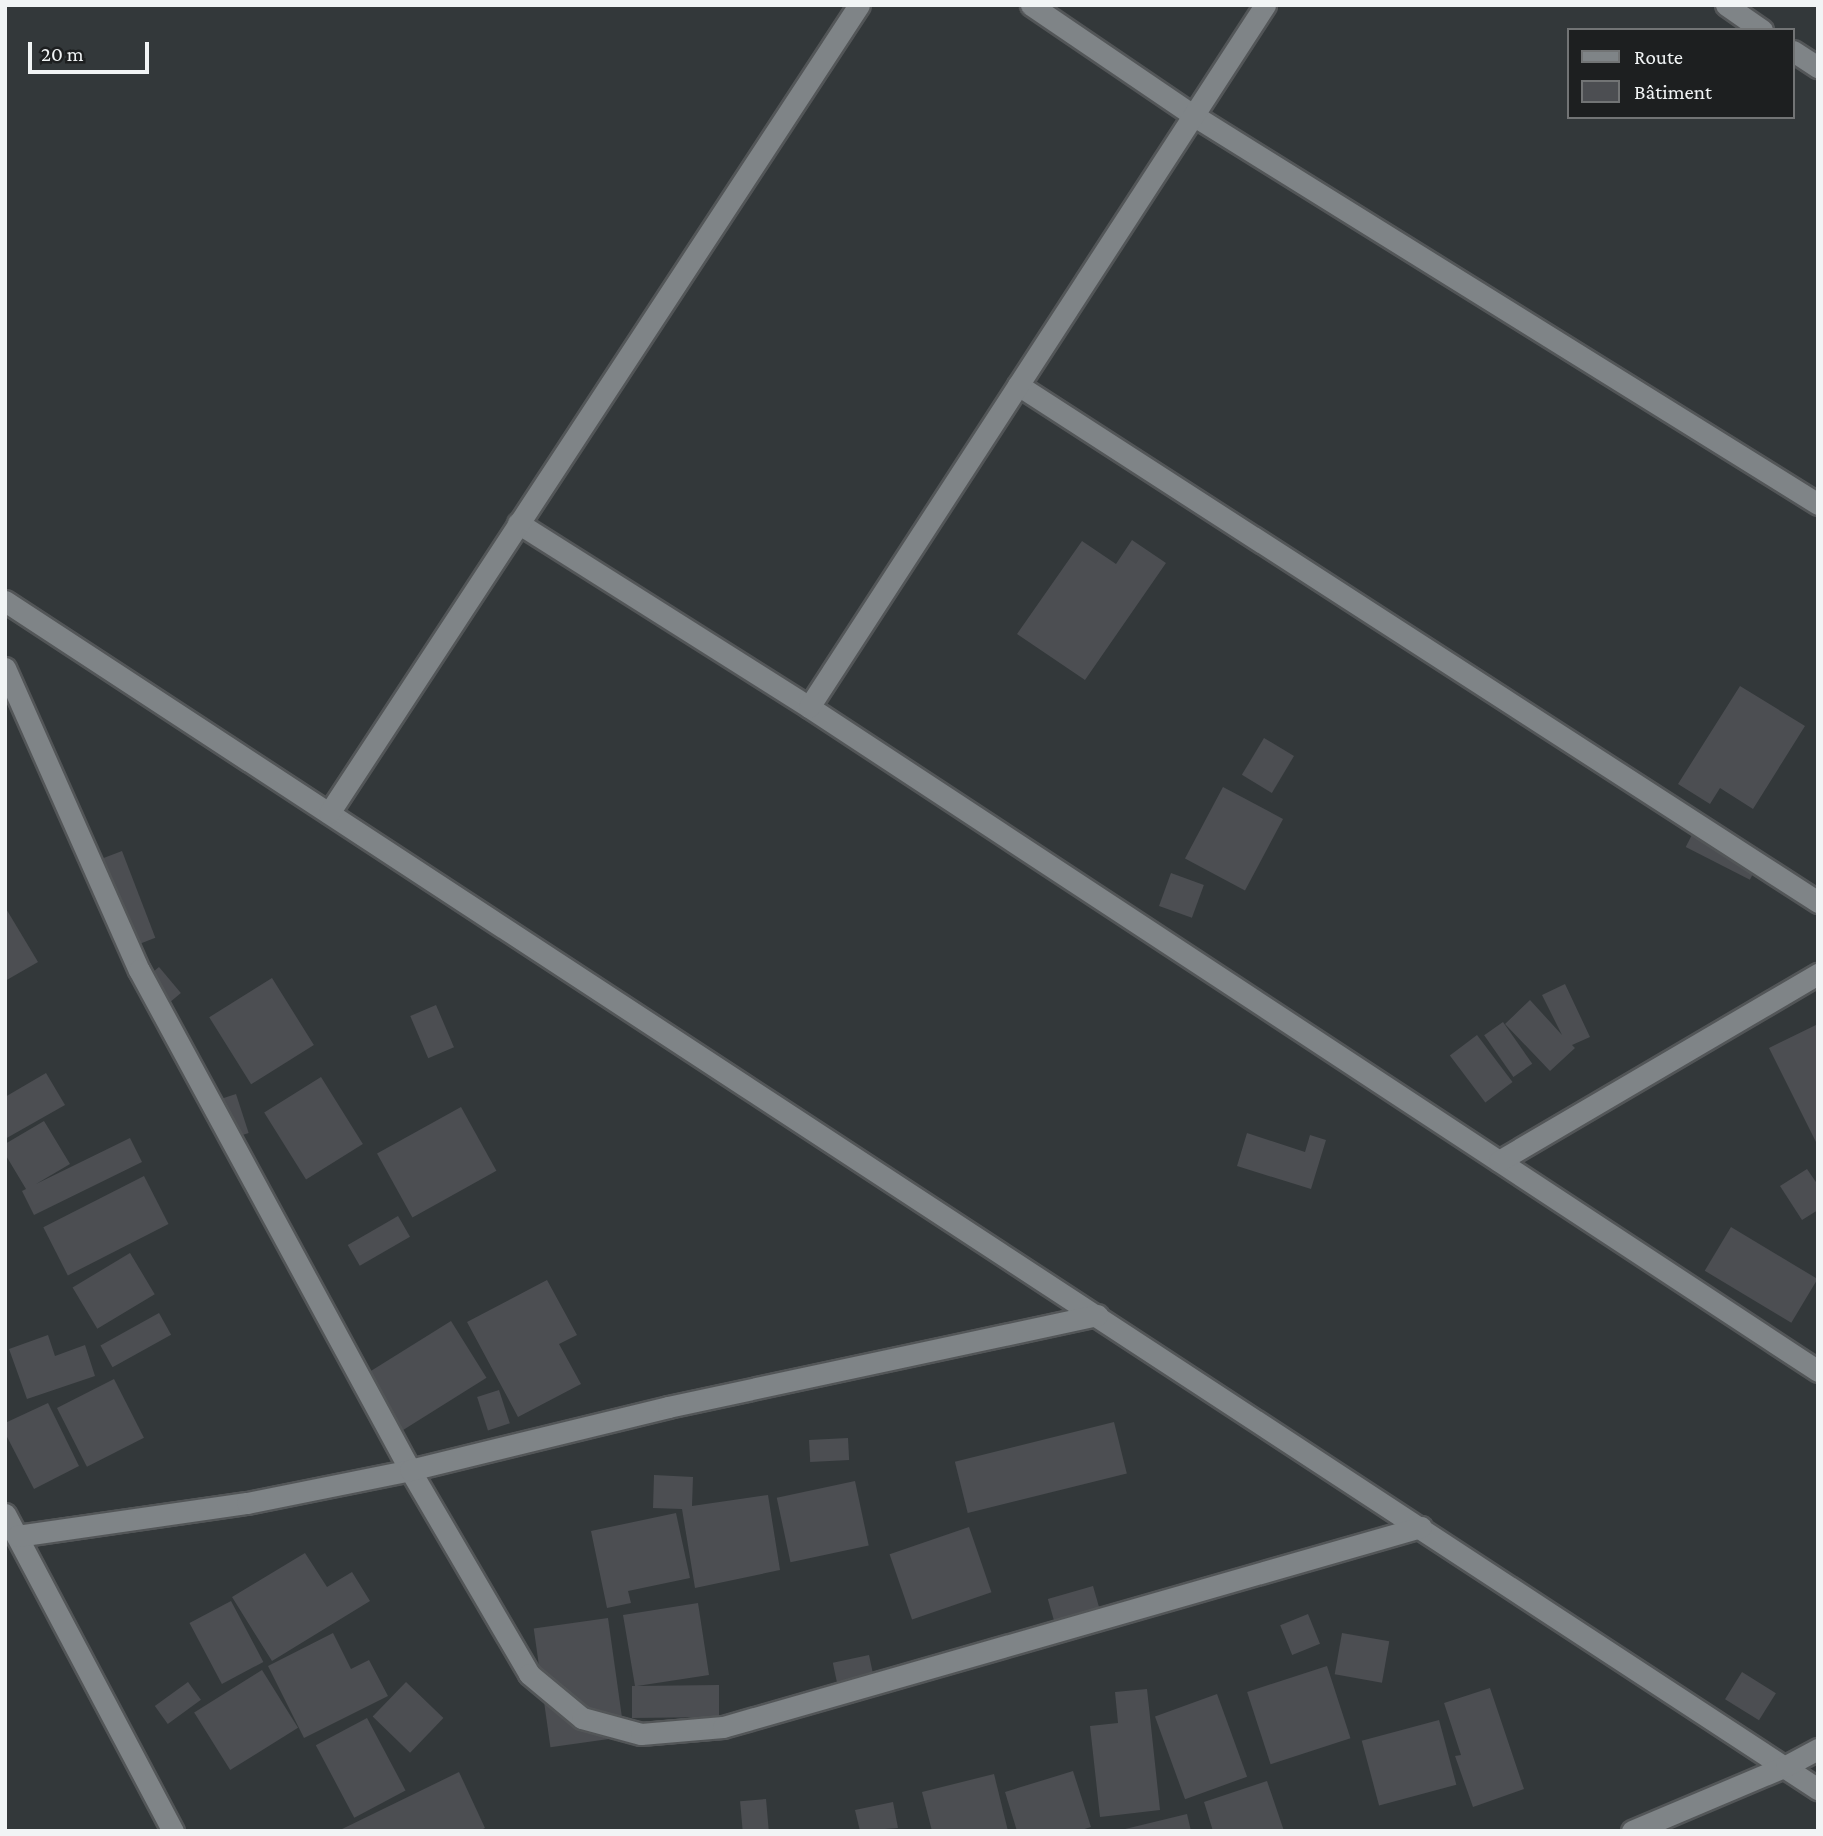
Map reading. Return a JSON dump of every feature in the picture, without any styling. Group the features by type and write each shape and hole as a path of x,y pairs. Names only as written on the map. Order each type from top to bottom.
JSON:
{"street":[{"path":"329,813 859,5"},
{"path":"1031,5 1193,115 1818,503"},
{"path":"809,707 1265,5"},
{"path":"1726,5 1759,28"},
{"path":"1795,52 1818,67"},
{"path":"1018,385 1818,902"},
{"path":"518,523 809,707 1818,1371"},
{"path":"5,601 1818,1789"},
{"path":"5,668 139,970 410,1470 529,1674 582,1718 641,1734 723,1727 1421,1527"},
{"path":"1499,1161 1818,975"},
{"path":"17,1536 247,1503 410,1470 668,1407 1097,1315"},
{"path":"5,1514 173,1831"},
{"path":"1632,1831 1786,1766 1818,1749"}],"building":[{"path":"1132,540 1166,563 1085,680 1017,634 1082,541 1116,564"},
{"path":"1740,686 1805,726 1753,809 1720,788 1710,804 1678,784"},
{"path":"1264,738 1294,756 1272,793 1242,775"},
{"path":"1223,787 1283,819 1245,890 1185,859"},
{"path":"1698,823 1762,856 1750,880 1686,847"},
{"path":"122,851 155,938 125,950 91,863"},
{"path":"1171,873 1204,885 1192,918 1159,906"},
{"path":"5,907 38,962 5,981"},
{"path":"159,967 181,993 162,1008 141,982"},
{"path":"272,978 314,1045 251,1084 209,1017"},
{"path":"1565,984 1590,1037 1572,1045 1575,1048 1550,1071 1505,1024 1530,1000 1562,1035 1542,995"},
{"path":"436,1005 454,1047 428,1058 410,1016"},
{"path":"1503,1022 1532,1064 1513,1077 1484,1035"},
{"path":"1818,1024 1818,1146 1769,1048"},
{"path":"1477,1035 1513,1082 1485,1103 1450,1055"},
{"path":"46,1073 65,1105 5,1139 5,1097"},
{"path":"321,1077 363,1144 306,1180 264,1113"},
{"path":"236,1094 249,1133 225,1141 212,1102"},
{"path":"461,1107 496,1171 412,1217 377,1154"},
{"path":"44,1121 70,1164 36,1184 130,1138 142,1162 34,1215 22,1191 26,1189 5,1154 5,1144"},
{"path":"1247,1133 1305,1152 1310,1135 1326,1140 1311,1189 1237,1166"},
{"path":"1807,1169 1818,1185 1818,1210 1802,1220 1780,1186"},
{"path":"144,1176 169,1224 68,1275 43,1227"},
{"path":"398,1216 410,1237 360,1266 348,1245"},
{"path":"1731,1227 1818,1279 1791,1323 1705,1271"},
{"path":"130,1253 155,1294 97,1329 73,1288"},
{"path":"547,1280 577,1335 559,1344 581,1384 518,1417 467,1322"},
{"path":"159,1313 171,1335 113,1367 100,1345"},
{"path":"451,1321 487,1378 399,1432 364,1376"},
{"path":"48,1335 55,1356 85,1345 95,1376 27,1399 9,1349"},
{"path":"114,1379 144,1438 87,1467 57,1408"},
{"path":"499,1390 510,1423 488,1430 477,1397"},
{"path":"48,1403 79,1466 34,1489 5,1433 5,1423"},
{"path":"1114,1422 1127,1473 968,1513 955,1462"},
{"path":"848,1438 849,1460 810,1462 809,1440"},
{"path":"654,1475 693,1477 692,1506 768,1495 780,1570 695,1588 682,1509 653,1508"},
{"path":"855,1481 869,1546 790,1562 777,1498"},
{"path":"676,1513 690,1578 628,1591 631,1603 607,1608 591,1531"},
{"path":"969,1527 991,1592 912,1620 890,1554"},
{"path":"305,1553 327,1587 352,1572 370,1601 272,1661 232,1597"},
{"path":"1093,1586 1100,1611 1055,1624 1048,1599"},
{"path":"231,1601 263,1662 222,1684 190,1623"},
{"path":"698,1603 709,1675 637,1686 719,1685 719,1717 632,1718 632,1686 635,1686 623,1615"},
{"path":"1308,1614 1320,1644 1292,1655 1280,1625"},
{"path":"608,1618 625,1737 550,1747 534,1628"},
{"path":"333,1633 351,1669 369,1660 388,1696 304,1738 268,1666"},
{"path":"1342,1633 1389,1641 1382,1683 1335,1674"},
{"path":"869,1655 874,1678 838,1686 833,1663"},
{"path":"1327,1666 1350,1738 1271,1764 1247,1692"},
{"path":"262,1670 298,1728 230,1770 194,1712"},
{"path":"1742,1672 1776,1693 1759,1720 1725,1699"},
{"path":"188,1682 201,1700 168,1724 155,1706"},
{"path":"406,1682 443,1718 410,1753 373,1717"},
{"path":"1490,1688 1524,1789 1473,1807 1455,1756 1461,1755 1444,1703"},
{"path":"1147,1689 1160,1810 1100,1817 1090,1726 1118,1723 1115,1692"},
{"path":"1217,1694 1247,1777 1185,1799 1155,1717"},
{"path":"367,1718 405,1790 354,1818 316,1745"},
{"path":"1439,1720 1456,1785 1379,1805 1362,1741"},
{"path":"1073,1771 1091,1827 1078,1831 1017,1831 1005,1792"},
{"path":"459,1772 485,1828 479,1831 338,1831"},
{"path":"994,1774 1008,1831 932,1831 922,1792"},
{"path":"1267,1781 1284,1831 1213,1831 1204,1802"},
{"path":"766,1799 769,1831 743,1831 740,1801"},
{"path":"893,1802 898,1828 860,1831 855,1810"},
{"path":"1187,1814 1191,1831 1121,1831 1121,1830"}]}
